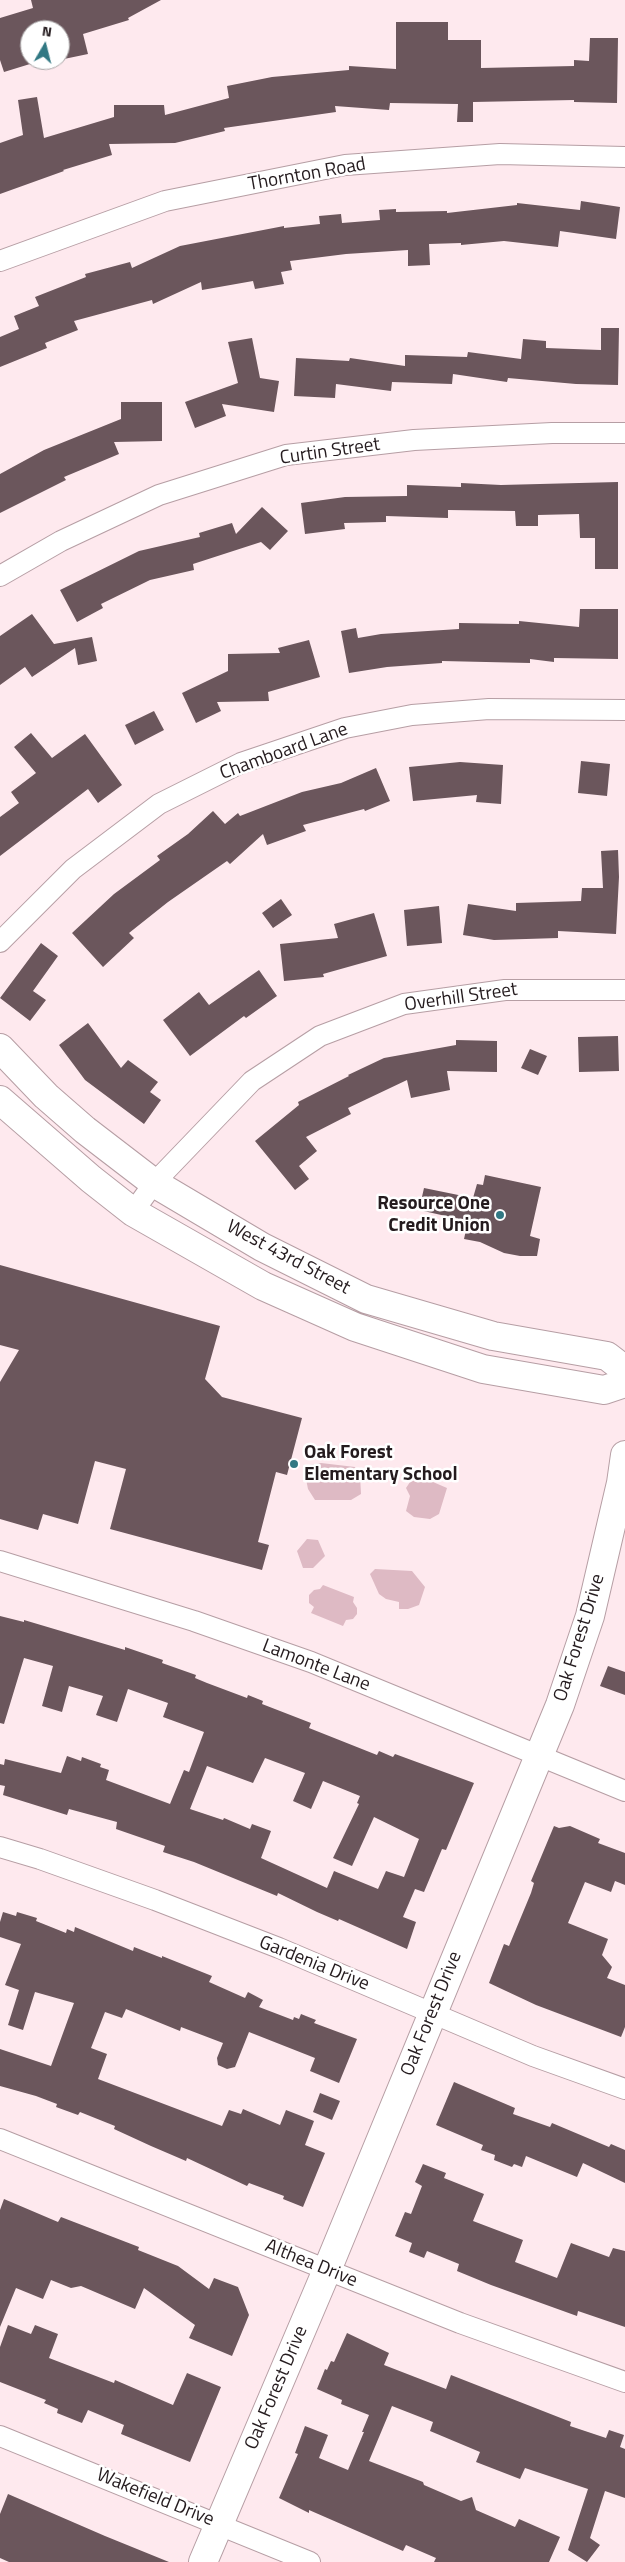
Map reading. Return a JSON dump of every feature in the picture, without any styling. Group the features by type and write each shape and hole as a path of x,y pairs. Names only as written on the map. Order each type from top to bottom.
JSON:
{"main road":[{"name":"West 43rd Street","path":"0,1048 46,1096 85,1130 154,1183 262,1247 366,1299 493,1336 607,1356 625,1370"},
{"name":"West 43rd Street","path":"0,1100 91,1179 133,1212 263,1286 355,1327 483,1369 604,1390 625,1383"},
{"name":"Oak Forest Drive","path":"203,2562 327,2270 560,1705 590,1616 620,1492 625,1455"}],"street":[{"name":"Thornton Road","path":"0,261 164,201 345,165 500,154 625,157"},
{"name":"Curtin Street","path":"0,576 61,541 159,495 286,455 414,440 552,433 625,433"},
{"name":"Chamboard Lane","path":"0,942 73,869 159,804 241,763 345,728 412,716 489,709 625,710"},
{"name":"Overhill Street","path":"133,1212 154,1183 252,1081 320,1036 413,1002 505,990 625,990"},
{"name":"Lamonte Lane","path":"0,1561 194,1621 302,1659 625,1791"},
{"name":"Gardenia Drive","path":"0,1847 40,1859 155,1900 534,2056 625,2089"},
{"name":"Althea Drive","path":"0,2139 460,2323 625,2382"},
{"name":"Wakefield Drive","path":"0,2436 310,2562"}],"shaded area":[{"path":"321,1463 355,1467 360,1476 361,1494 351,1500 315,1500 308,1489 305,1474 309,1465"},
{"path":"412,1479 433,1482 447,1488 439,1514 430,1519 414,1517 406,1511 410,1496 406,1488"},
{"path":"307,1539 318,1540 325,1556 313,1568 303,1568 297,1551"},
{"path":"375,1569 412,1571 425,1587 419,1605 408,1609 399,1609 399,1602 386,1599 379,1594 370,1574"},
{"path":"323,1585 354,1597 353,1602 357,1608 357,1614 353,1619 346,1620 343,1626 311,1613 314,1607 309,1603 309,1595 314,1590 320,1589"}],"building":[{"path":"31,0 161,0 128,18 129,20 83,34 88,54 70,58 70,20 20,20 20,67 4,72 0,60 0,18 33,8"},
{"path":"396,22 448,22 448,40 481,40 481,68 574,66 574,60 589,61 590,38 618,38 617,103 574,102 574,100 473,102 473,122 457,122 458,104 390,103 389,110 335,106 336,112 224,128 225,131 175,143 109,144 112,155 63,170 0,194 0,143 23,135 18,100 37,97 44,138 114,117 114,105 164,105 165,115 229,98 227,86 272,77 349,70 349,66 396,69"},
{"path":"581,201 620,207 616,239 560,231 558,247 504,241 461,245 461,243 429,244 430,265 408,266 408,250 346,254 290,261 292,270 281,272 284,284 255,289 253,281 202,290 201,282 153,304 152,300 74,321 78,330 45,343 47,348 0,367 0,337 19,329 14,316 39,306 35,297 86,277 85,274 130,262 132,268 180,246 284,226 284,228 320,224 319,216 341,214 342,223 380,220 379,210 396,209 396,212 447,211 447,213 517,205 517,203 580,210"},
{"path":"601,328 619,328 618,385 576,384 508,378 507,382 453,374 452,384 392,382 391,391 336,384 335,398 294,396 296,358 349,361 350,358 405,366 405,355 467,357 468,352 521,359 523,339 546,341 546,348 601,350"},
{"path":"252,338 260,378 279,381 274,412 222,404 226,416 195,428 185,402 238,383 228,342"},
{"path":"121,402 162,402 162,441 114,442 119,454 64,477 66,480 0,513 0,474 44,450 121,419"},
{"path":"618,482 618,569 595,569 595,538 580,538 579,514 538,515 538,526 516,526 515,511 448,510 448,518 386,516 386,522 344,523 345,529 305,534 301,503 345,497 407,496 407,485 461,487 461,483 501,485"},
{"path":"262,507 288,531 270,550 261,542 193,564 194,570 150,580 101,604 103,608 77,622 60,590 139,551 200,537 199,533 232,523 236,534"},
{"path":"580,609 618,609 618,659 554,658 554,662 530,659 530,663 442,661 442,663 387,667 349,673 341,631 356,628 358,638 381,634 459,629 459,623 519,624 519,621 579,627"},
{"path":"32,614 54,644 92,637 97,661 78,665 75,648 32,677 25,667 0,685 0,636"},
{"path":"309,640 320,677 268,692 269,701 217,702 221,711 196,723 182,693 228,671 228,654 280,653 278,648"},
{"path":"154,711 164,730 135,745 125,725"},
{"path":"31,733 52,758 85,734 122,785 98,803 88,789 0,856 0,817 19,803 11,792 36,773 14,747"},
{"path":"581,761 610,764 607,796 578,793"},
{"path":"460,762 503,765 501,804 476,802 477,795 413,801 409,767"},
{"path":"376,768 390,801 365,811 364,809 303,825 306,831 267,845 263,834 230,864 227,861 168,902 129,933 134,938 103,967 72,933 114,894 160,860 157,856 188,834 213,811 225,824 238,813 240,816 302,792 341,783"},
{"path":"618,850 619,877 616,934 558,931 558,938 494,940 463,935 468,904 516,911 516,903 581,901 582,888 603,888 601,851"},
{"path":"281,899 292,915 273,928 262,913"},
{"path":"439,906 442,943 407,946 404,910"},
{"path":"374,913 387,956 323,974 324,977 284,981 280,944 338,938 334,924"},
{"path":"41,943 58,956 33,991 46,1000 30,1021 0,998"},
{"path":"259,970 277,996 246,1018 244,1016 190,1056 163,1020 199,992 209,1005"},
{"path":"88,1023 121,1068 128,1060 158,1082 150,1092 161,1100 144,1124 85,1080 59,1045"},
{"path":"618,1036 619,1071 579,1072 578,1037"},
{"path":"456,1040 497,1041 497,1072 447,1071 450,1090 411,1098 407,1080 348,1108 351,1114 306,1137 317,1151 299,1166 309,1179 295,1190 255,1141 299,1105 298,1102 348,1075 384,1058 456,1045"},
{"path":"530,1049 547,1056 538,1075 521,1068"},
{"name":"Resource One Credit Union","path":"485,1175 541,1187 530,1236 540,1239 537,1256 520,1256 504,1253 480,1242 464,1239 468,1221 419,1210 424,1188 473,1198 477,1184 483,1185"},
{"path":"0,1265 220,1326 205,1379 222,1397 302,1418 287,1475 276,1472 258,1542 269,1545 262,1570 110,1529 126,1469 95,1461 78,1524 43,1514 38,1530 0,1519 0,1382 19,1350 0,1345"},
{"path":"0,1616 24,1622 24,1620 125,1650 125,1647 163,1660 162,1663 196,1675 195,1678 247,1698 248,1695 263,1701 262,1704 311,1723 309,1728 377,1755 379,1751 393,1757 395,1754 474,1783 446,1850 442,1849 424,1892 415,1889 403,1917 416,1922 407,1949 339,1919 338,1921 317,1912 278,1893 277,1896 194,1862 163,1852 165,1846 116,1829 117,1822 69,1809 67,1815 3,1795 5,1786 0,1785 0,1764 4,1765 5,1759 61,1773 67,1756 81,1761 82,1757 101,1764 100,1767 109,1770 106,1780 170,1804 184,1770 189,1772 204,1732 163,1717 168,1703 128,1689 117,1722 96,1715 103,1696 69,1686 62,1712 42,1706 53,1666 24,1658 4,1724 0,1723","holes":["265,1758 305,1773 293,1801 311,1809 323,1781 360,1796 357,1803 359,1804 333,1858 352,1866 374,1817 419,1839 404,1877 386,1871 378,1889 334,1871 327,1888 261,1858 271,1831 252,1824 250,1829 224,1818 223,1820 190,1809 207,1766 253,1783"]},
{"path":"608,1666 625,1672 625,1695 600,1686"},
{"path":"554,1826 559,1828 570,1826 600,1839 598,1843 625,1853 625,1885 615,1881 611,1892 585,1882 568,1923 608,1939 602,1955 612,1967 607,1978 625,1985 625,2027 621,2037 536,2005 489,1983 504,1944 509,1946 531,1893 534,1883 531,1881"},
{"path":"3,1912 16,1916 17,1912 37,1918 36,1921 66,1933 67,1929 74,1932 75,1927 133,1951 134,1947 162,1958 162,1956 212,1976 209,1982 245,1998 248,1992 263,2000 259,2007 293,2020 294,2017 299,2019 301,2014 316,2020 314,2023 357,2039 339,2083 310,2071 315,2058 249,2032 235,2067 227,2069 218,2065 217,2058 223,2043 181,2027 180,2031 126,2009 122,2018 105,2012 91,2048 107,2054 98,2079 222,2126 229,2110 241,2114 243,2109 280,2125 286,2110 314,2121 305,2145 325,2153 303,2207 283,2199 284,2196 249,2183 247,2186 187,2158 186,2161 114,2129 115,2126 80,2112 78,2115 56,2107 57,2104 36,2096 0,2086 0,2049 51,2066 74,2003 35,1992 23,2030 8,2025 19,1990 5,1985 21,1944 0,1937 0,1922"},
{"path":"454,2082 515,2108 513,2114 550,2127 552,2123 609,2147 611,2144 625,2150 625,2183 583,2163 577,2177 526,2156 522,2167 514,2164 512,2167 494,2160 495,2155 481,2150 483,2145 436,2125"},
{"path":"320,2093 340,2101 332,2120 313,2112"},
{"path":"423,2164 446,2173 444,2178 484,2194 473,2221 523,2240 515,2262 557,2278 571,2243 609,2257 613,2248 625,2251 625,2327 578,2311 577,2316 491,2285 457,2271 459,2264 427,2251 424,2258 409,2252 412,2243 395,2236 405,2212 411,2214 422,2186 415,2182"},
{"path":"4,2199 58,2222 61,2217 139,2247 138,2250 178,2266 209,2289 214,2278 238,2287 249,2315 232,2356 189,2338 195,2325 144,2288 135,2309 81,2286 71,2288 51,2280 43,2299 16,2288 0,2327 0,2210"},
{"path":"8,2325 31,2334 35,2325 58,2334 49,2358 114,2383 115,2380 173,2405 187,2373 221,2387 190,2462 121,2434 124,2425 88,2410 82,2423 57,2413 58,2409 44,2403 46,2400 0,2382 0,2347"},
{"path":"347,2333 389,2353 384,2365 446,2389 451,2375 571,2422 570,2426 606,2438 609,2430 624,2435 620,2447 625,2449 625,2498 605,2491 590,2538 600,2545 587,2562 568,2550 588,2489 525,2468 520,2479 476,2462 480,2452 430,2431 433,2422 392,2406 369,2461 423,2482 424,2485 461,2501 472,2497 476,2510 515,2527 519,2519 560,2537 549,2562 434,2562 436,2558 406,2545 403,2551 309,2510 309,2513 279,2498 298,2454 295,2453 305,2426 328,2435 319,2458 348,2470 364,2432 362,2432 369,2415 341,2404 342,2400 317,2389 325,2369 327,2370 331,2361 334,2362"},
{"path":"8,2494 169,2562 9,2562 0,2558 0,2514"}],"place":[{"name":"Resource One Credit Union","path":"500,1215"},
{"name":"Oak Forest Elementary School","path":"294,1464"}]}
